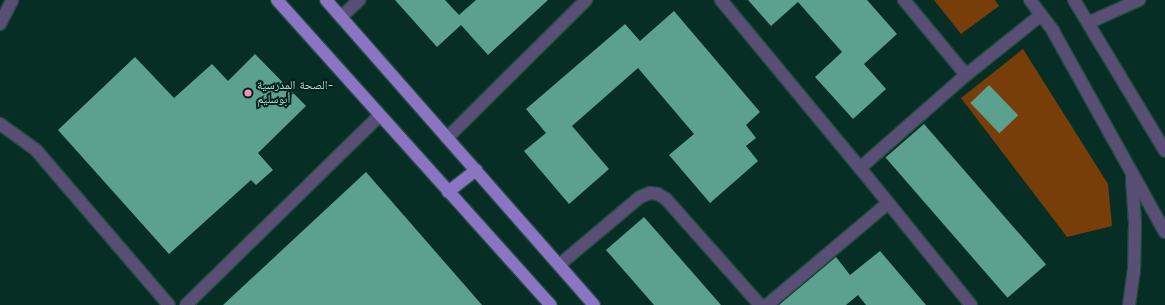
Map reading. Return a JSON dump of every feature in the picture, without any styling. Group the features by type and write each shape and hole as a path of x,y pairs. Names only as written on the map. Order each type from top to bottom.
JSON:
{"main road":[{"path":"277,0 378,116 552,305"},
{"path":"326,0 594,305"},
{"path":"448,192 476,170"}],"street":[{"path":"0,24 12,0"},
{"path":"341,17 359,0"},
{"path":"447,138 586,0"},
{"path":"721,0 971,305"},
{"path":"904,0 966,75"},
{"path":"1030,0 1053,31 1165,232"},
{"path":"1074,0 1090,22 1165,150"},
{"path":"1090,22 1139,0"},
{"path":"860,168 966,75 1041,15"},
{"path":"186,305 378,116"},
{"path":"0,124 36,150 169,305"},
{"path":"1129,305 1134,271 1136,223 1131,172"},
{"path":"559,265 640,197 650,193 658,194 666,199 760,305"},
{"path":"766,305 887,204"}],"shaded area":[{"path":"934,0 995,0 999,6 961,34"},
{"path":"1023,49 1108,184 1112,226 1067,237 961,98"}],"building":[{"path":"395,0 445,0 459,15 476,0 548,0 488,55 461,25 437,47"},
{"path":"748,0 867,0 897,34 864,64 886,89 853,119 815,77 842,52 798,2 771,26"},
{"path":"674,11 760,112 746,125 756,138 746,146 758,161 710,203 669,155 694,134 638,68 572,126 609,169 569,204 524,151 546,133 526,109 625,24 640,41"},
{"path":"255,54 306,106 258,153 273,170 256,185 251,180 169,254 58,130 135,57 174,98 212,64 228,81"},
{"path":"989,85 1018,115 999,133 970,103"},
{"path":"924,124 1046,264 1008,298 886,157"},
{"path":"366,172 482,305 223,305"},
{"path":"644,217 721,305 654,305 606,250"},
{"path":"880,251 926,305 866,305 858,295 846,305 779,305 836,257 850,275"}],"place":[{"name":"الصحة المدرسية- أبوسليم","path":"248,93"}]}
